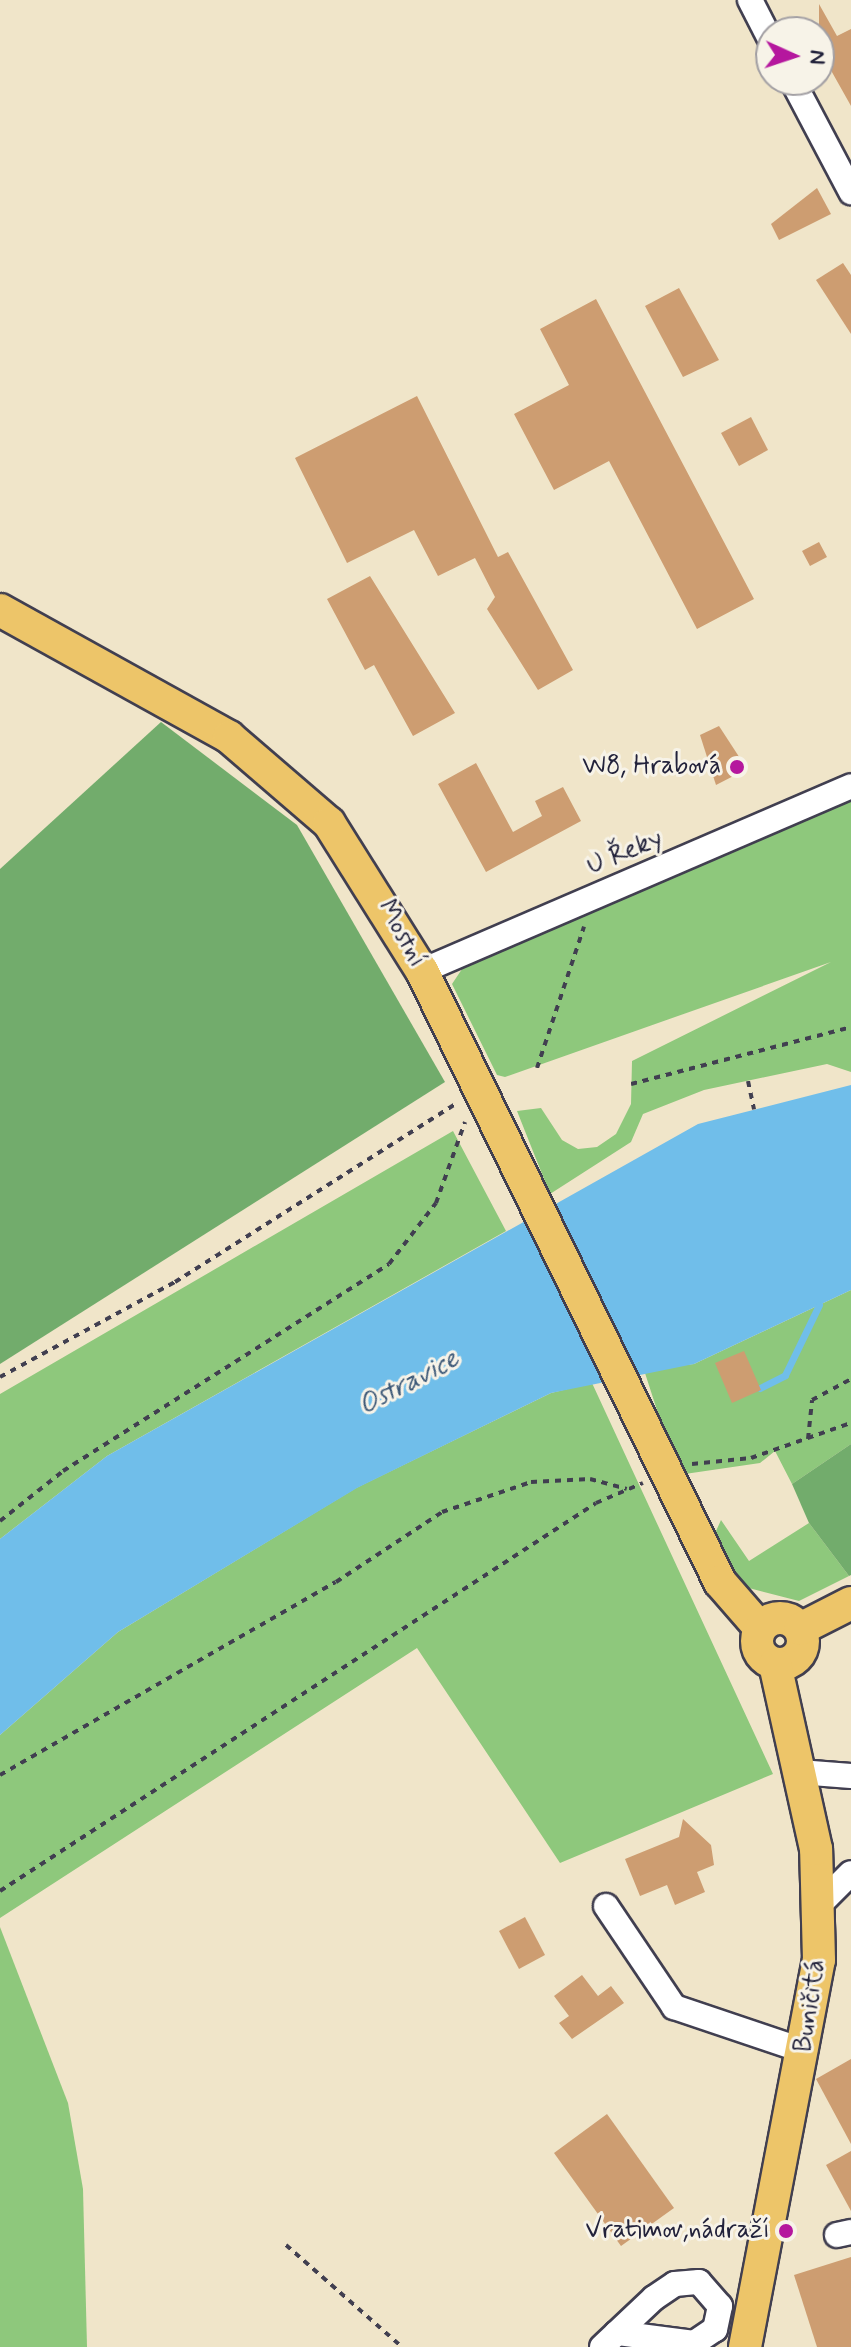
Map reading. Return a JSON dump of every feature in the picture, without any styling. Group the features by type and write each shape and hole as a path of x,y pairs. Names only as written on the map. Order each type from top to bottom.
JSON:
{"main road":[{"name":"Mostní","path":"0,610 229,737 280,777 329,823 422,971 474,1108 535,1201 720,1582 760,1628"},
{"path":"800,1629 851,1603"},
{"path":"782,1617 800,1629 798,1656 775,1664 758,1650 760,1628 782,1617"},
{"name":"Buničitá","path":"745,2347 805,2051 821,1903 799,1772 775,1664"}],"street":[{"path":"800,96 851,192"},
{"name":"U Řeky","path":"422,971 851,786"},
{"path":"799,1772 851,1776"},
{"path":"821,1903 851,1873"},
{"path":"606,1906 674,2007 805,2051"}],"path":[{"path":"537,1068 583,929 613,889"},
{"path":"631,1084 851,1027"},
{"path":"748,1081 754,1109"},
{"path":"0,1377 175,1282 457,1103 474,1108 436,1203 389,1264 63,1471 0,1521"},
{"path":"808,1439 812,1400 851,1379"},
{"path":"0,1891 122,1805 628,1489 666,1473 808,1439 851,1423"},
{"path":"0,1775 336,1582 442,1512 531,1482 590,1479 628,1489"},
{"path":"286,2245 402,2347"}],"green space":[{"path":"161,722 297,825 445,1082 0,1364 0,869"},
{"path":"851,784 851,1072 827,1064 704,1090 643,1114 631,1142 550,1194 517,1111 541,1108 562,1140 578,1149 597,1147 616,1134 631,1104 632,1061 831,962 505,1077 497,1075 452,984 466,963"},
{"path":"453,1131 506,1231 107,1456 0,1539 0,1394"},
{"path":"851,1290 851,1444 792,1484 775,1451 760,1463 678,1475 644,1370 694,1364"},
{"path":"592,1383 773,1774 560,1863 417,1648 0,1918 0,1735 118,1632 356,1488 551,1393"},
{"path":"851,1444 849,1576 809,1523 792,1484"},
{"path":"721,1520 749,1561 809,1523 849,1576 799,1601 745,1587 712,1540"},
{"path":"0,1927 68,2103 83,2189 87,2347 0,2347"}],"water":[{"name":"Ostravice","path":"851,1085 851,1290 694,1364 551,1393 357,1488 118,1632 0,1735 0,1539 107,1456 698,1124"}],"building":[{"path":"819,4 826,16 819,16"},
{"path":"851,29 851,106 835,78 835,32 837,36"},
{"path":"817,188 831,214 779,240 771,224"},
{"path":"843,263 851,275 851,334 816,280"},
{"path":"679,288 719,360 683,377 645,306"},
{"path":"596,299 754,599 697,629 609,461 554,490 514,414 569,385 540,329"},
{"path":"417,396 498,557 508,552 573,670 538,690 487,609 495,597 475,558 438,576 414,530 347,563 295,458"},
{"path":"751,417 768,450 739,466 721,433"},
{"path":"819,542 827,557 810,566 802,551"},
{"path":"370,576 455,713 413,736 374,665 365,670 327,599"},
{"path":"719,726 747,769 716,785 700,735"},
{"path":"476,763 513,832 542,816 535,801 563,787 581,821 486,872 438,784"},
{"path":"744,1351 761,1390 732,1403 715,1363"},
{"path":"683,1819 711,1845 714,1865 697,1872 705,1892 675,1905 667,1885 640,1896 625,1859 679,1837"},
{"path":"525,1917 545,1955 519,1969 499,1931"},
{"path":"582,1975 598,1996 611,1986 624,2003 572,2039 559,2023 569,2016 554,1996"},
{"path":"851,2059 851,2144 816,2079"},
{"path":"607,2114 674,2208 621,2246 554,2153"},
{"path":"851,2151 851,2211 826,2165"},
{"path":"851,2257 851,2347 817,2347 794,2275"}],"waterway":[{"path":"760,1388 785,1375 819,1305"}],"place":[{"name":"W8, Hrabová","path":"737,767"},
{"name":"Vratimov,nádraží","path":"786,2231"}]}
